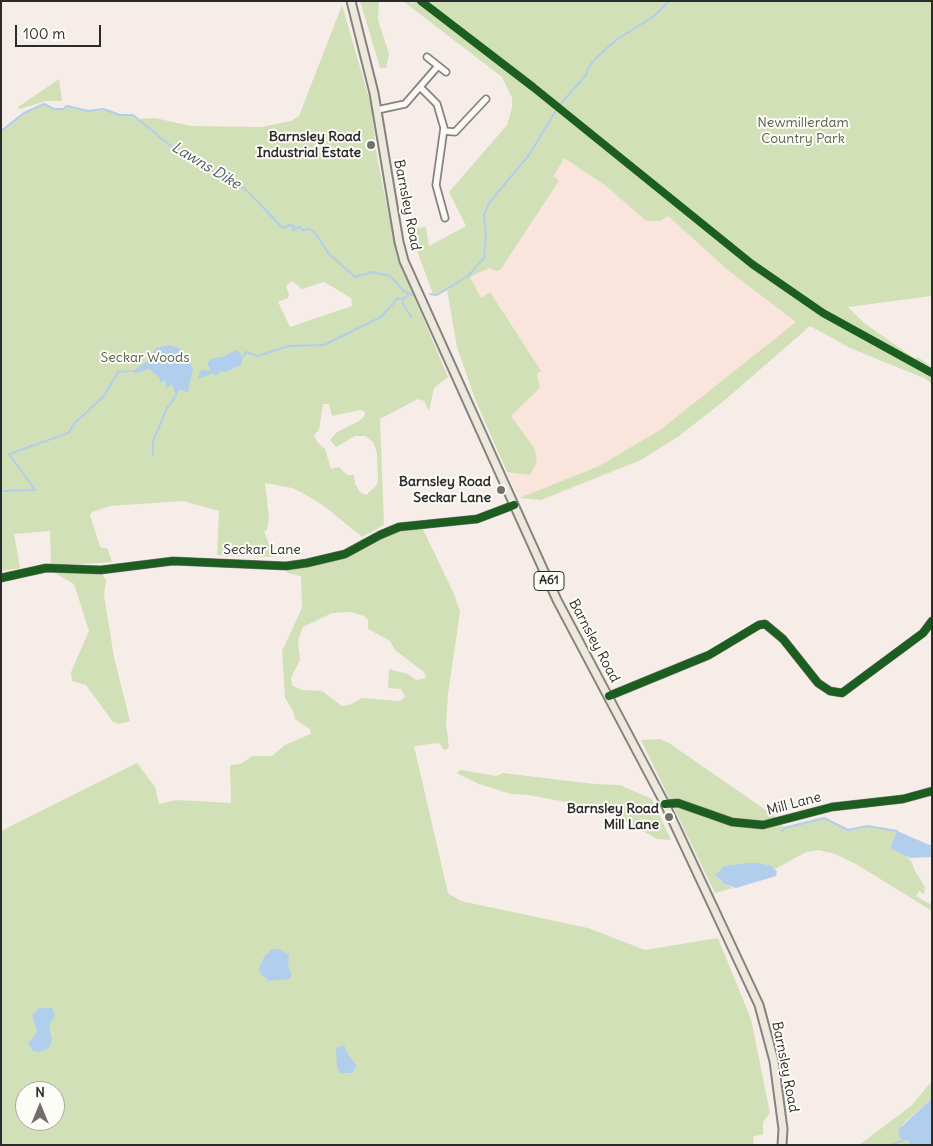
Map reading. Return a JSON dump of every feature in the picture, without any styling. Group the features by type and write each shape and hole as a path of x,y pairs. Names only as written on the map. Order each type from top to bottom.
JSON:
{"main road":[{"name":"Barnsley Road","path":"351,1 368,64 399,242 404,261 558,600 665,804 759,1005 774,1061 784,1129 782,1145"}],"street":[{"path":"427,57 446,72"},
{"path":"377,110 405,104 438,66"},
{"path":"420,87 438,106 444,131 436,185 445,218"},
{"path":"444,131 455,132 486,100"},
{"name":"Seckar Lane","path":"1,578 46,568 106,570 173,561 286,566 307,563 345,554 380,535 399,528 477,519 514,504"},
{"path":"609,696 709,655 759,625 766,624 782,639 818,683 830,691 842,693 923,633 932,621"},
{"name":"Mill Lane","path":"665,804 678,803 732,822 763,825 832,807 903,799 932,791"}],"shaded area":[{"path":"564,158 606,186 646,221 660,221 668,215 729,271 797,322 660,430 599,466 519,498 507,472 530,475 537,462 535,449 511,416 539,388 490,292 481,298 470,277 489,268 493,270 501,269 559,182 554,176"}],"green space":[{"path":"360,1 379,1 378,20 389,54 386,68 380,68"},
{"name":"Newmillerdam Country Park","path":"403,1 413,3 415,1 932,1 932,296 848,307 864,323 914,358 919,358 932,367 932,384 924,378 850,348 810,326 725,400 679,436 641,460 541,500 519,498 599,466 660,430 796,322 729,271 668,216 660,221 646,221 606,186 564,158 554,176 559,181 501,269 497,271 489,268 470,277 481,298 490,292 541,371 537,374 540,388 511,416 535,449 537,462 530,475 507,472 475,399 457,347 447,290 437,295 433,294 409,229 426,227 429,246 466,226 449,192 507,125 512,108 512,98 502,77"},
{"name":"Seckar Woods","path":"342,5 371,105 377,157 397,256 448,377 434,388 429,411 424,401 418,399 380,419 384,525 362,537 324,506 301,492 292,488 265,483 269,518 267,530 264,531 274,557 217,555 219,511 183,501 110,506 92,512 90,515 100,547 108,549 112,562 51,566 50,531 14,534 20,568 1,571 1,131 24,113 44,104 54,109 63,109 67,106 88,111 109,110 120,115 133,115 136,119 155,118 191,126 261,127 291,121 299,116","holes":["292,281 302,289 324,282 351,298 352,306 290,327 278,302 288,298 289,294 286,286","323,404 329,404 332,416 360,410 365,412 364,417 337,432 330,440 336,447 355,436 365,436 373,442 377,453 378,480 376,486 366,495 360,492 355,484 354,475 347,475 339,467 331,469 325,449 317,442 314,435 319,430"]},
{"path":"59,79 62,101 46,101 20,109 18,107"},
{"path":"421,525 454,594 460,612 448,694 446,723 449,748 444,750 439,743 414,746 448,893 461,901 588,928 645,950 718,938 751,1019 770,1113 763,1122 763,1134 753,1137 754,1145 1,1145 1,831 137,763 155,787 159,804 176,800 231,803 230,765 240,764 253,756 272,756 285,745 311,734 310,729 295,719 293,711 285,698 282,651 302,608 301,576 287,573 286,566 327,560 399,527","holes":["351,612 364,616 368,620 368,629 390,641 395,650 424,672 426,678 416,680 408,674 389,669 388,688 401,689 405,697 400,701 362,698 349,705 342,706 322,691 302,690 292,685 291,678 300,660 298,640 303,627 332,613"]},
{"path":"46,568 101,570 106,581 104,595 114,657 130,721 119,724 113,722 86,685 72,681 71,672 89,631 74,584"},
{"path":"660,739 669,743 780,820 784,828 824,818 848,830 867,826 897,831 891,844 894,850 904,854 912,862 925,887 924,894 919,891 916,896 930,904 932,901 932,911 856,864 835,854 819,850 806,852 775,869 759,863 716,877 724,884 733,888 715,893 641,740"},
{"path":"461,770 496,776 503,773 594,784 620,785 652,799 671,840 657,839 621,819 588,806 528,795 511,794 479,784 458,774 457,772"},
{"path":"932,1081 932,1098 902,1125 904,1140 909,1141 910,1145 859,1145 911,1106"}],"water":[{"path":"170,345 183,350 193,369 188,392 179,390 176,396 172,384 166,388 166,380 160,382 160,378 149,369 136,373 129,371 136,370 140,365 147,362 156,348"},
{"path":"236,350 240,352 242,358 241,365 225,372 221,371 215,376 214,373 198,377 201,370 211,371 207,363 213,358 222,357"},
{"path":"897,831 932,846 932,857 910,858 892,849 891,844"},
{"path":"748,863 771,866 777,871 776,876 736,888 724,884 715,875 725,866"},
{"path":"272,949 279,949 289,955 288,966 292,976 289,979 269,981 260,973 259,969 264,957"},
{"path":"40,1008 52,1008 55,1015 49,1026 52,1040 49,1048 40,1052 33,1051 28,1043 37,1032 32,1015"},
{"path":"344,1045 349,1056 357,1066 352,1073 341,1073 337,1068 336,1048"},
{"path":"932,1098 932,1145 910,1145 909,1141 901,1139 898,1130"}],"waterway":[{"name":"Lawns Dike","path":"430,294 437,295 468,276 484,258 486,235 484,215 489,203 529,155 558,107 586,75 588,68 596,58 616,40 654,16 669,1"},
{"name":"Lawns Dike","path":"1,131 24,113 44,104 54,109 63,109 67,106 88,111 103,109 120,115 133,115 167,143 183,153 195,157 230,183 244,188 283,228 290,225 294,226 293,230 300,227 303,230 309,229 315,233 329,254 355,277 372,272 390,276 404,291 412,295"},
{"path":"242,358 246,352 258,356 289,346 324,345 381,317 398,298 403,299 409,294"},
{"path":"403,300 403,304 411,317"},
{"path":"1,491 35,490 9,454 68,433 75,423 104,396 118,372 129,371"},
{"path":"153,455 153,441 167,408 176,396"},
{"path":"782,832 784,828 824,818 848,830 867,826 897,831"},
{"path":"891,1145 904,1140"}],"cycle path":[{"path":"421,1 533,87 752,264 823,313 932,373"},
{"path":"1,578 46,568 101,570 173,561 286,566 345,554 399,527 477,519 514,505"},
{"path":"609,696 709,655 759,625 765,624 783,639 818,683 830,691 842,693 923,633 932,621"},
{"path":"665,804 678,803 732,822 763,825 832,807 903,799 932,791"}],"place":[{"name":"Barnsley Road Industrial Estate","path":"371,145"},
{"name":"Barnsley Road Seckar Lane","path":"501,490"},
{"name":"Barnsley Road Mill Lane","path":"669,817"}]}
